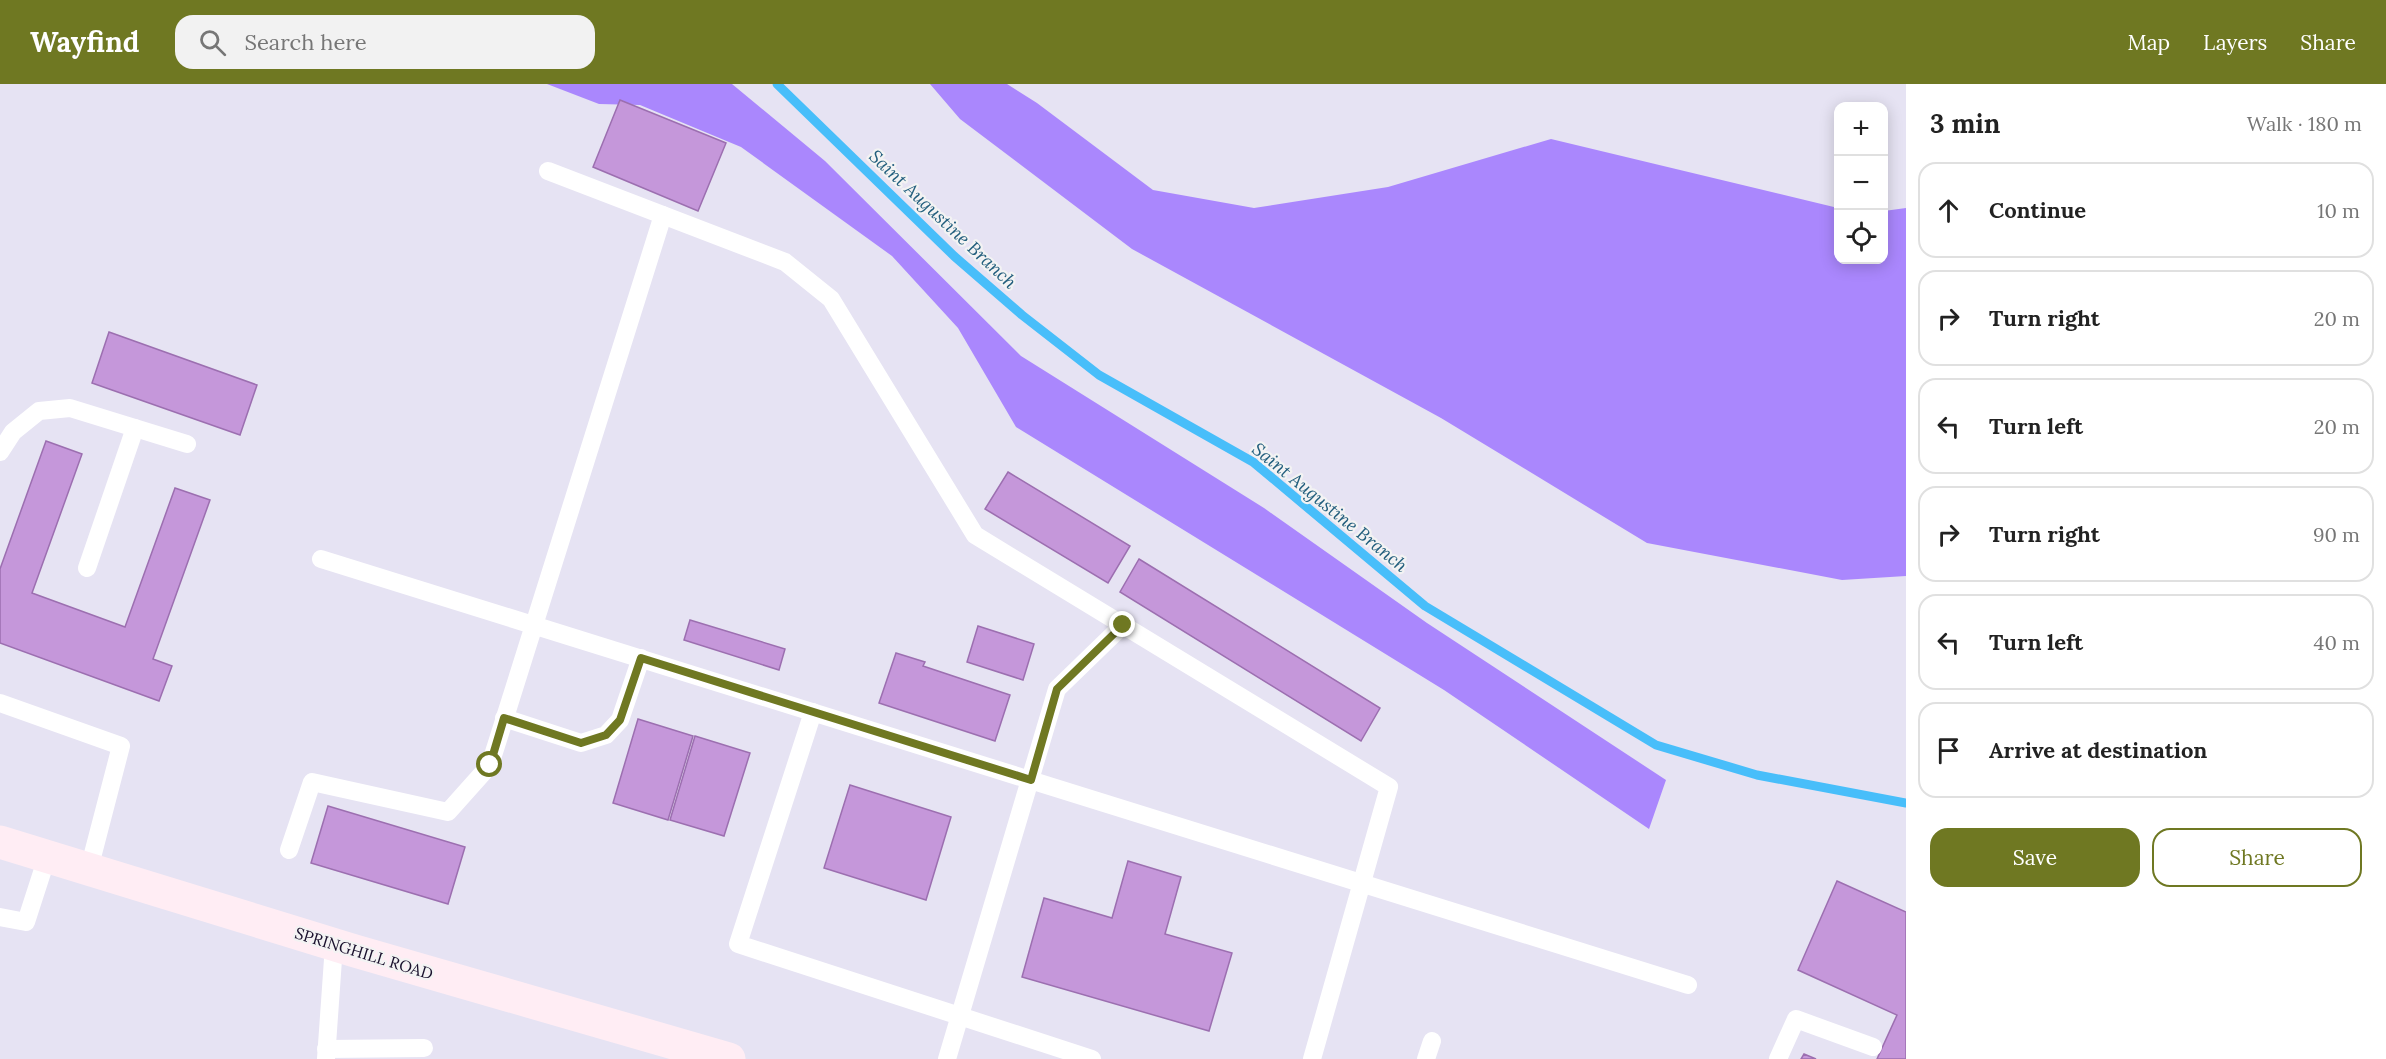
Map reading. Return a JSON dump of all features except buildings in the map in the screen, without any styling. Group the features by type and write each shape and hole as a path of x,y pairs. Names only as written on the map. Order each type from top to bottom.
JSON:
{"main road":[{"name":"SPRINGHILL ROAD","path":"0,842 334,945 729,1059"}],"lane":[{"path":"548,171 785,262 831,299 975,535 1389,787 1312,1059"},
{"path":"289,850 312,782 448,812 490,765 663,215"},
{"path":"0,453 13,432 39,411 70,408 187,444"},
{"path":"87,567 135,428"},
{"path":"321,559 1688,985"},
{"path":"947,1059 1057,689 1123,625"},
{"path":"504,718 581,743 606,735 620,720 641,658"},
{"path":"0,703 121,746 89,869"},
{"path":"813,712 738,944 1092,1059"},
{"path":"0,916 26,922 47,857"},
{"path":"334,945 326,1054 424,1048"},
{"path":"1778,1059 1796,1019 1873,1047"}],"shaded area":[{"path":"547,84 732,84 825,161 1021,356 1264,508 1427,623 1666,780 1649,829 1444,690 1016,427 958,328 892,256 741,147 640,105 599,104"},
{"path":"930,84 1007,84 1037,103 1153,190 1254,208 1388,187 1551,139 1834,207 1834,264 1888,264 1888,210 1906,208 1906,576 1842,580 1647,543 1441,418 1132,249 960,119"}],"waterway":[{"name":"Saint Augustine Branch","path":"777,84 954,256 1022,315 1099,375 1253,462 1425,606 1656,745 1757,775 1906,803"}],"route":[{"path":"490,765 504,718 581,743 606,735 620,720 641,658 1031,780 1057,689 1123,625"}]}
